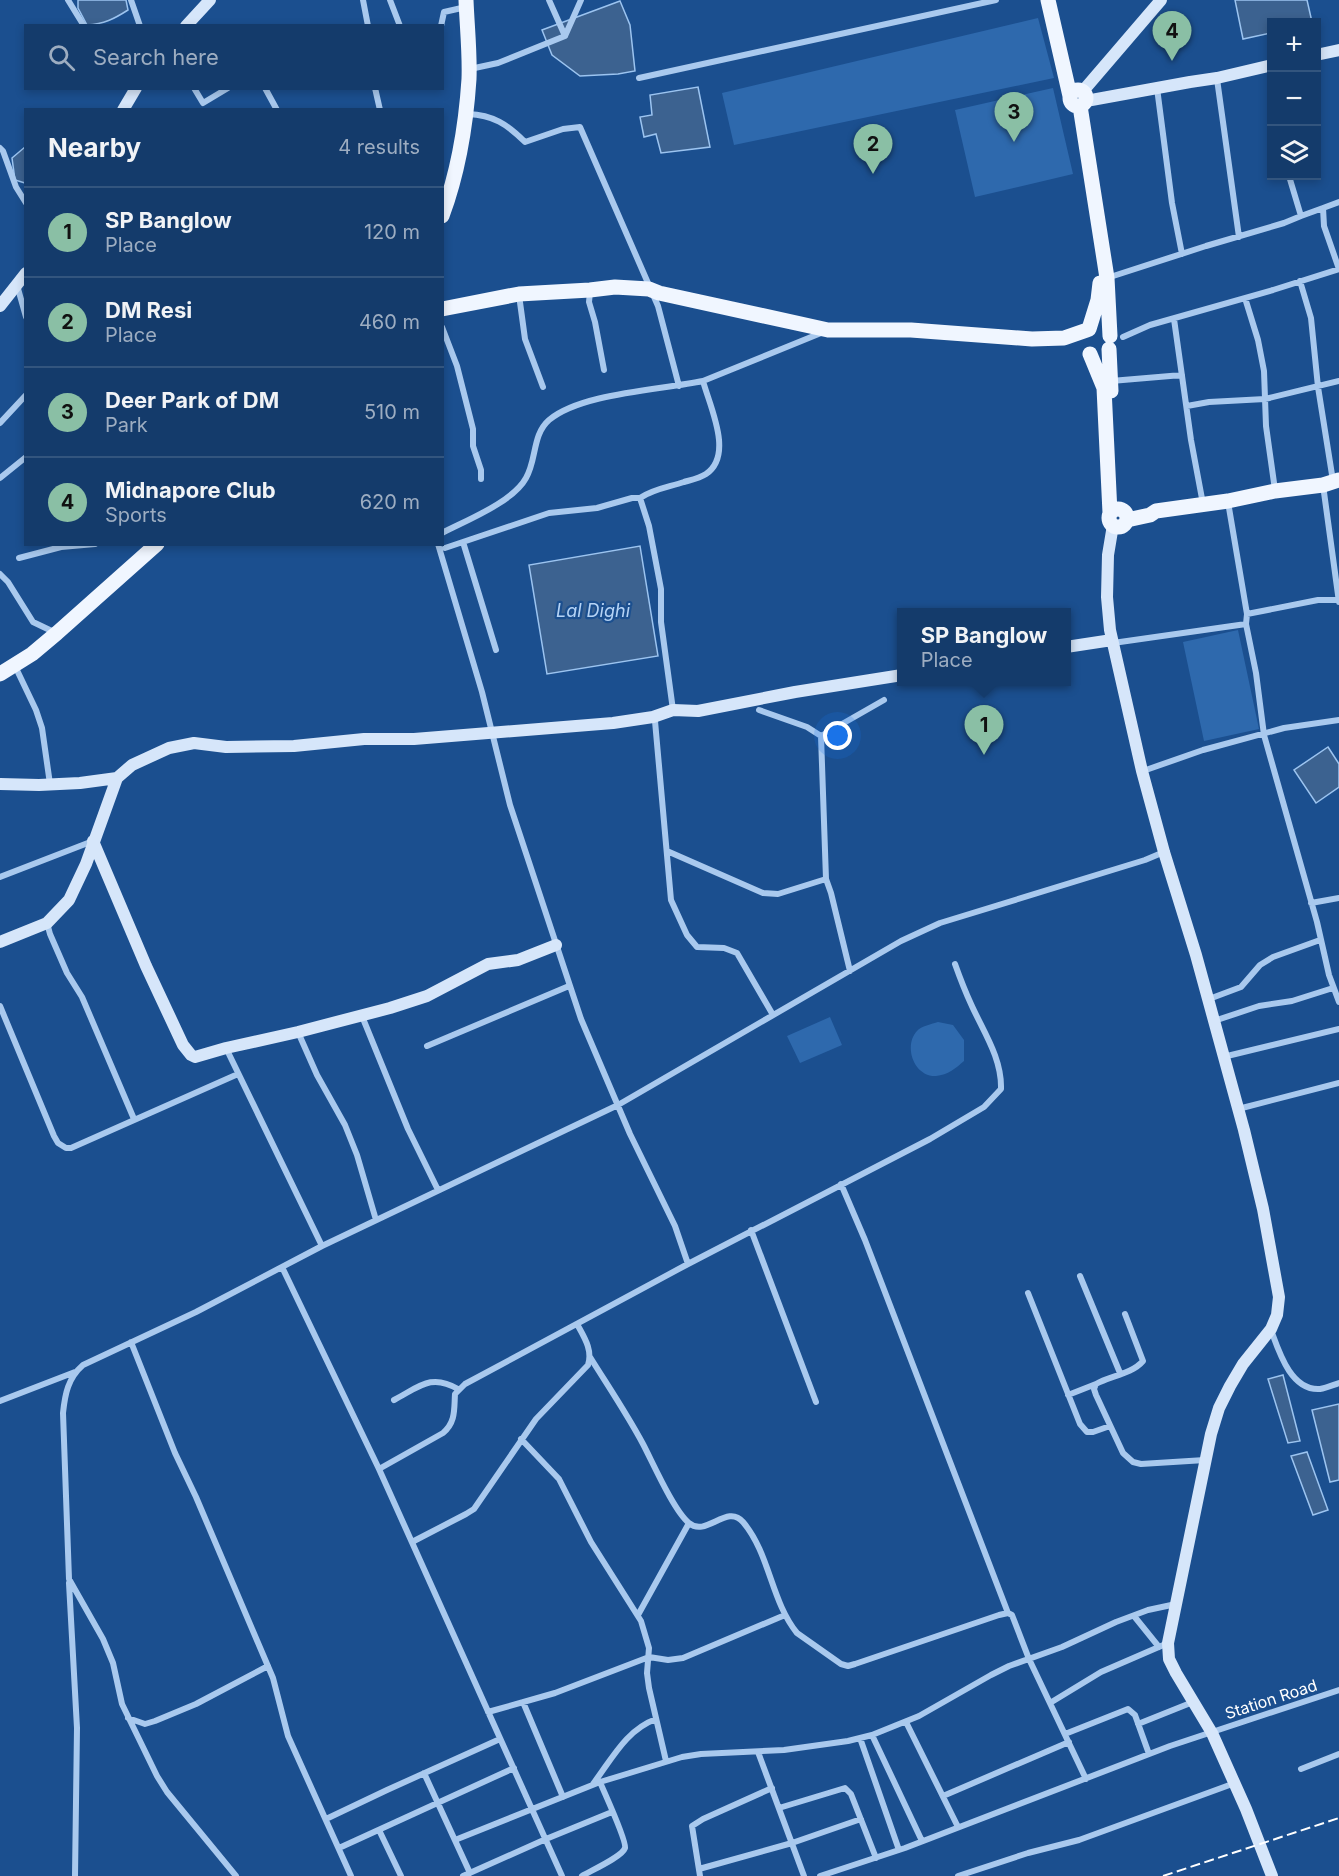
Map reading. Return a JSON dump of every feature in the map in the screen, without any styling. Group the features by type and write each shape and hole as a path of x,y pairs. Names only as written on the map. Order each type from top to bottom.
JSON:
{"main road":[{"path":"1048,0 1078,98 1100,286 1098,300 1082,342 1104,388 1118,515"},
{"path":"1055,0 1078,98 1107,278 1114,341 1110,381 1118,515"},
{"path":"444,210 454,182 465,113 469,69 466,3"},
{"path":"444,310 519,294 615,287 649,289 742,313 828,330 911,330 1032,339 1064,338 1093,327 1100,327 1106,330 1114,341"},
{"path":"1064,338 1087,351 1100,355 1114,341"},
{"path":"1118,515 1203,505 1332,482"},
{"path":"0,674 32,654 155,546"}],"street":[{"path":"68,0 83,24"},
{"path":"131,0 139,24"},
{"path":"188,24 210,0"},
{"path":"363,0 368,24"},
{"path":"390,0 399,24"},
{"path":"549,0 565,36"},
{"path":"469,69 498,63 565,36 581,0"},
{"path":"639,78 996,0"},
{"path":"1078,98 1161,0"},
{"path":"441,24 444,12 466,3"},
{"path":"1321,54 1339,50"},
{"path":"1078,98 1217,78 1267,66"},
{"path":"1217,78 1239,237"},
{"path":"1157,88 1172,203 1182,254"},
{"path":"124,108 133,90"},
{"path":"195,90 203,103 225,90"},
{"path":"265,90 276,108"},
{"path":"375,90 380,108"},
{"path":"465,113 484,114 497,120 512,129 525,142 563,129 580,127 658,306 679,386"},
{"path":"0,148 16,187 24,200"},
{"path":"1290,180 1301,216"},
{"path":"1107,278 1284,223 1339,202"},
{"path":"1114,341 1137,330 1339,269 1324,226 1323,208"},
{"path":"0,306 24,275"},
{"path":"1247,614 1318,600 1339,601 1332,482 1318,387 1311,318 1300,281"},
{"path":"16,285 24,311"},
{"path":"590,290 589,302 604,370"},
{"path":"519,294 525,339 543,387"},
{"path":"1245,298 1264,371 1266,426 1275,491"},
{"path":"1173,319 1203,505"},
{"path":"444,531 495,505 514,492 526,479 532,464 539,431 559,412 573,405 603,398 703,381 828,330"},
{"path":"444,332 457,366 473,429 473,446 481,470 481,479"},
{"path":"1110,381 1182,375"},
{"path":"445,548 549,513 597,508 632,498 640,498 650,491 704,476 712,469 719,457 719,441 714,415 703,381"},
{"path":"1187,406 1209,402 1265,399 1339,381"},
{"path":"0,423 24,397"},
{"path":"0,478 24,459"},
{"path":"640,498 649,526 661,589 661,622 673,710"},
{"path":"1228,501 1264,735 1329,975 1339,1002"},
{"path":"1050,1702 1092,1677 1163,1645 1176,1604 1217,1416 1230,1386 1271,1329 1277,1315 1280,1297 1263,1209 1209,999 1142,771 1112,641 1107,597 1108,555 1118,515"},
{"path":"463,542 496,650"},
{"path":"19,558 78,546"},
{"path":"439,546 460,616 510,805 569,986 618,1105 675,1226 688,1264"},
{"path":"0,574 8,582 33,622 57,633"},
{"path":"1071,646 1246,624"},
{"path":"14,665 36,710 42,728 50,784"},
{"path":"0,942 47,923 69,900 86,864 117,778 132,765 169,748 194,743 226,747 294,746 364,739 414,739 613,723 653,717 673,710 698,711 795,692 897,676"},
{"path":"821,736 884,700"},
{"path":"759,710 807,727 821,736"},
{"path":"653,717 671,900 687,935 697,947 724,948 738,953 773,1015"},
{"path":"1142,771 1203,750 1284,728 1339,720"},
{"path":"821,736 826,879 850,972"},
{"path":"0,784 80,783 117,778"},
{"path":"93,841 183,1045 195,1057 362,1016 427,996 488,964 518,960 556,945"},
{"path":"0,877 93,841"},
{"path":"666,851 763,892 778,894 826,879"},
{"path":"75,1876 77,1728 63,1413 65,1396 75,1372 83,1365 196,1312 322,1246 618,1105 901,941 940,924 1145,860 1164,852"},
{"path":"1311,903 1339,898"},
{"path":"47,923 68,973 82,997 134,1119"},
{"path":"1209,999 1241,987 1260,965 1273,957 1320,940"},
{"path":"379,1469 449,1428 458,1389 752,1230 930,1139 984,1107 1000,1089 1001,1076 991,1046 971,1005 955,964"},
{"path":"1329,975 1339,973"},
{"path":"427,1046 569,986"},
{"path":"1214,1021 1259,1006 1292,1001 1333,988"},
{"path":"0,1005 54,1136 62,1147 71,1148 238,1074"},
{"path":"362,1016 408,1129 438,1190"},
{"path":"1223,1057 1339,1029"},
{"path":"298,1032 317,1075 345,1125 357,1155 376,1220"},
{"path":"226,1048 322,1246"},
{"path":"1237,1109 1339,1083"},
{"path":"841,1184 865,1240 1008,1613 1015,1619 1029,1659 1086,1779"},
{"path":"752,1230 816,1402"},
{"path":"282,1267 379,1469 562,1876"},
{"path":"1080,1276 1120,1373"},
{"path":"1028,1293 1080,1424 1087,1432 1110,1426"},
{"path":"1068,1395 1136,1367 1143,1361 1125,1314"},
{"path":"577,1324 587,1342 590,1357 631,1422 677,1508 689,1523 701,1527 729,1516 735,1516 741,1520 760,1551 785,1615 797,1633 841,1664 848,1666 855,1664 1008,1613"},
{"path":"1271,1329 1293,1376 1305,1386 1320,1389 1339,1383"},
{"path":"130,1342 175,1453 277,1688 279,1705 288,1736 351,1876"},
{"path":"412,1542 474,1509 536,1419 588,1365 590,1357"},
{"path":"0,1401 75,1372"},
{"path":"394,1400 435,1381 441,1381 458,1389"},
{"path":"1096,1384 1094,1389 1096,1395 1110,1426 1124,1453 1133,1462 1149,1464 1206,1460"},
{"path":"521,1439 559,1479 591,1542 638,1615 645,1631 649,1657 647,1673 666,1761"},
{"path":"638,1615 689,1523"},
{"path":"69,1579 106,1647 113,1663 122,1704 162,1786 236,1876"},
{"path":"455,1840 600,1782 666,1761 701,1754 758,1752 813,1746 872,1735 906,1722 991,1675 1148,1610 1176,1604"},
{"path":"488,1712 566,1689 649,1657 668,1660 683,1658 785,1615"},
{"path":"1134,1616 1163,1645 1176,1673 1212,1732 1235,1782 1272,1876"},
{"path":"128,1718 145,1724 155,1721 206,1699 268,1666"},
{"name":"Station Road","path":"820,1876 899,1850 1149,1754 1339,1690"},
{"path":"1138,1724 1194,1701"},
{"path":"523,1702 563,1797"},
{"path":"1065,1734 1128,1709 1132,1711 1149,1754"},
{"path":"592,1785 630,1734 640,1725 656,1719"},
{"path":"906,1722 958,1827"},
{"path":"872,1735 922,1841"},
{"path":"860,1738 899,1850"},
{"path":"326,1819 500,1739"},
{"path":"943,1796 1069,1742"},
{"path":"758,1752 804,1876"},
{"path":"1301,1769 1339,1754"},
{"path":"339,1848 514,1768"},
{"path":"424,1773 470,1873"},
{"path":"582,1876 624,1851 625,1842 600,1782"},
{"path":"958,1876 1028,1853 1079,1840 1235,1782"},
{"path":"772,1788 692,1826 699,1873 861,1819"},
{"path":"779,1808 845,1788 851,1794 876,1858"},
{"path":"463,1876 612,1812"},
{"path":"379,1830 401,1876"}],"shaded area":[{"path":"1038,18 1054,78 734,145 722,93"},
{"path":"1053,88 1073,174 975,197 955,110"},
{"path":"1238,630 1259,729 1204,741 1183,642"},
{"path":"830,1017 842,1045 800,1063 787,1036"},
{"path":"938,1022 953,1025 964,1040 964,1061 948,1073 936,1076 922,1072 917,1066 913,1060 911,1044 919,1029"}],"water":[{"path":"78,0 126,0 128,10 99,24 86,24 78,8"},
{"path":"1235,0 1307,0 1311,18 1267,18 1267,34 1243,39"},
{"path":"620,1 630,25 635,71 580,76 552,55 542,30"},
{"path":"698,87 710,147 661,153 656,134 644,137 640,117 652,115 650,95"},
{"path":"24,148 24,183 15,180 12,158"},
{"name":"Lal Dighi","path":"640,546 658,656 547,674 529,565"},
{"path":"1328,747 1339,764 1339,787 1316,803 1294,770"},
{"path":"1283,1375 1300,1441 1288,1443 1268,1379"},
{"path":"1339,1404 1339,1480 1330,1482 1312,1410"},
{"path":"1307,1452 1328,1510 1313,1515 1291,1456"}],"railway":[{"path":"1163,1876 1339,1818"}],"place":[{"name":"Midnapore Club","path":"1172,61"},
{"name":"Deer Park of DM","path":"1014,142"},
{"name":"DM Resi","path":"873,174"},
{"name":"SP Banglow","path":"984,755"}]}
